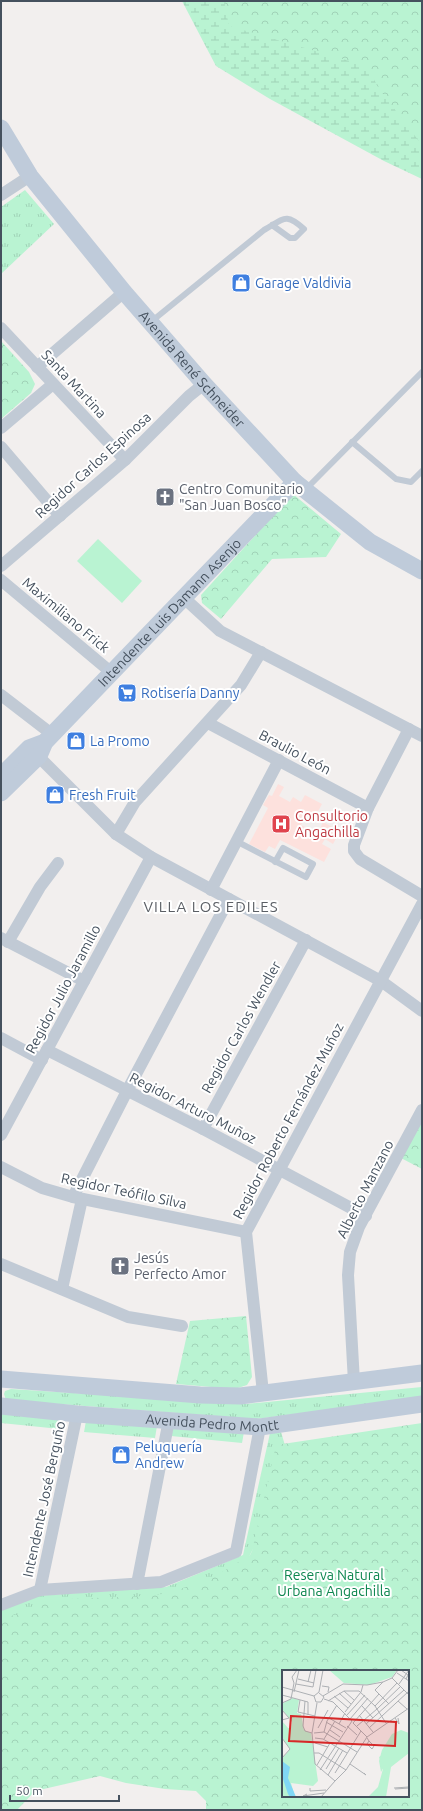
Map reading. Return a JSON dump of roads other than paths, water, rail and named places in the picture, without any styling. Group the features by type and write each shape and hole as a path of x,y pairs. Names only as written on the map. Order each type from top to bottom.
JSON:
{"main road":[{"name":"Avenida René Schneider","path":"1,128 30,176 124,292 204,384 300,486 370,542 421,569"},
{"name":"Intendente Luis Damann Asenjo","path":"1,793 42,745 184,598 300,486"},
{"name":"Intendente Luis Damann Asenjo","path":"1,776 42,745"},
{"name":"Avenida Pedro Montt","path":"1,1379 200,1396 240,1396 422,1374"},
{"name":"Avenida Pedro Montt","path":"1,1406 77,1414 260,1426 422,1404"}],"street":[{"path":"1,195 30,176"},
{"path":"37,366 124,292"},
{"name":"Santa Martina","path":"1,328 125,460"},
{"path":"1,428 53,384"},
{"name":"Regidor Carlos Espinosa","path":"1,566 125,460 189,396 204,384"},
{"path":"1,447 60,516"},
{"name":"Maximiliano Frick","path":"1,580 112,673"},
{"path":"184,598 220,631 422,736"},
{"path":"116,834 134,802 208,723 241,685 261,652"},
{"path":"1,695 116,834 151,857 381,981 393,988 407,1001 422,1011"},
{"name":"Braulio León","path":"208,723 368,808"},
{"path":"410,729 368,808 354,840 354,851 357,856 422,896"},
{"path":"211,890 279,760"},
{"name":"Regidor Julio Jaramillo","path":"1,1135 151,857"},
{"path":"58,863 4,940 84,981"},
{"path":"62,1289 78,1198 127,1090 229,899"},
{"name":"Regidor Roberto Fernández Muñoz","path":"264,1393 246,1232 422,904"},
{"name":"Regidor Carlos Wendler","path":"203,1129 306,940"},
{"name":"Regidor Arturo Muñoz","path":"1,1038 127,1090 366,1216"},
{"name":"Alberto Manzano","path":"354,1382 348,1264 354,1240 422,1110"},
{"name":"Regidor Teófilo Silva","path":"1,1166 42,1188 78,1198 246,1232"},
{"path":"1,1264 128,1317 182,1326"},
{"name":"Intendente José Berguño","path":"40,1590 77,1414"},
{"path":"137,1584 169,1420"},
{"path":"1,1604 40,1590 161,1582 236,1552 260,1426"}],"lane":[{"path":"150,322 272,225 285,218 292,219 304,229 295,238 290,238 272,225"},
{"path":"300,486 352,442 422,372"},
{"path":"352,442 396,479 411,482 422,471"},
{"path":"236,841 275,862 306,878 314,864 283,848 275,862"}],"place":[{"name":"Garage Valdivia","path":"241,283"},
{"name":"Centro Comunitario \"San Juan Bosco\"","path":"165,497"},
{"name":"Rotisería Danny","path":"127,693"},
{"name":"La Promo","path":"76,741"},
{"name":"Fresh Fruit","path":"55,795"},
{"name":"Consultorio Angachilla","path":"281,824"},
{"name":"Jesús Perfecto Amor","path":"120,1266"},
{"name":"Peluquería Andrew","path":"121,1455"}],"district":[{"name":"VILLA LOS EDILES","path":"211,907"}],"park label":[{"name":"Reserva Natural Urbana Angachilla","path":"334,1584"}]}
